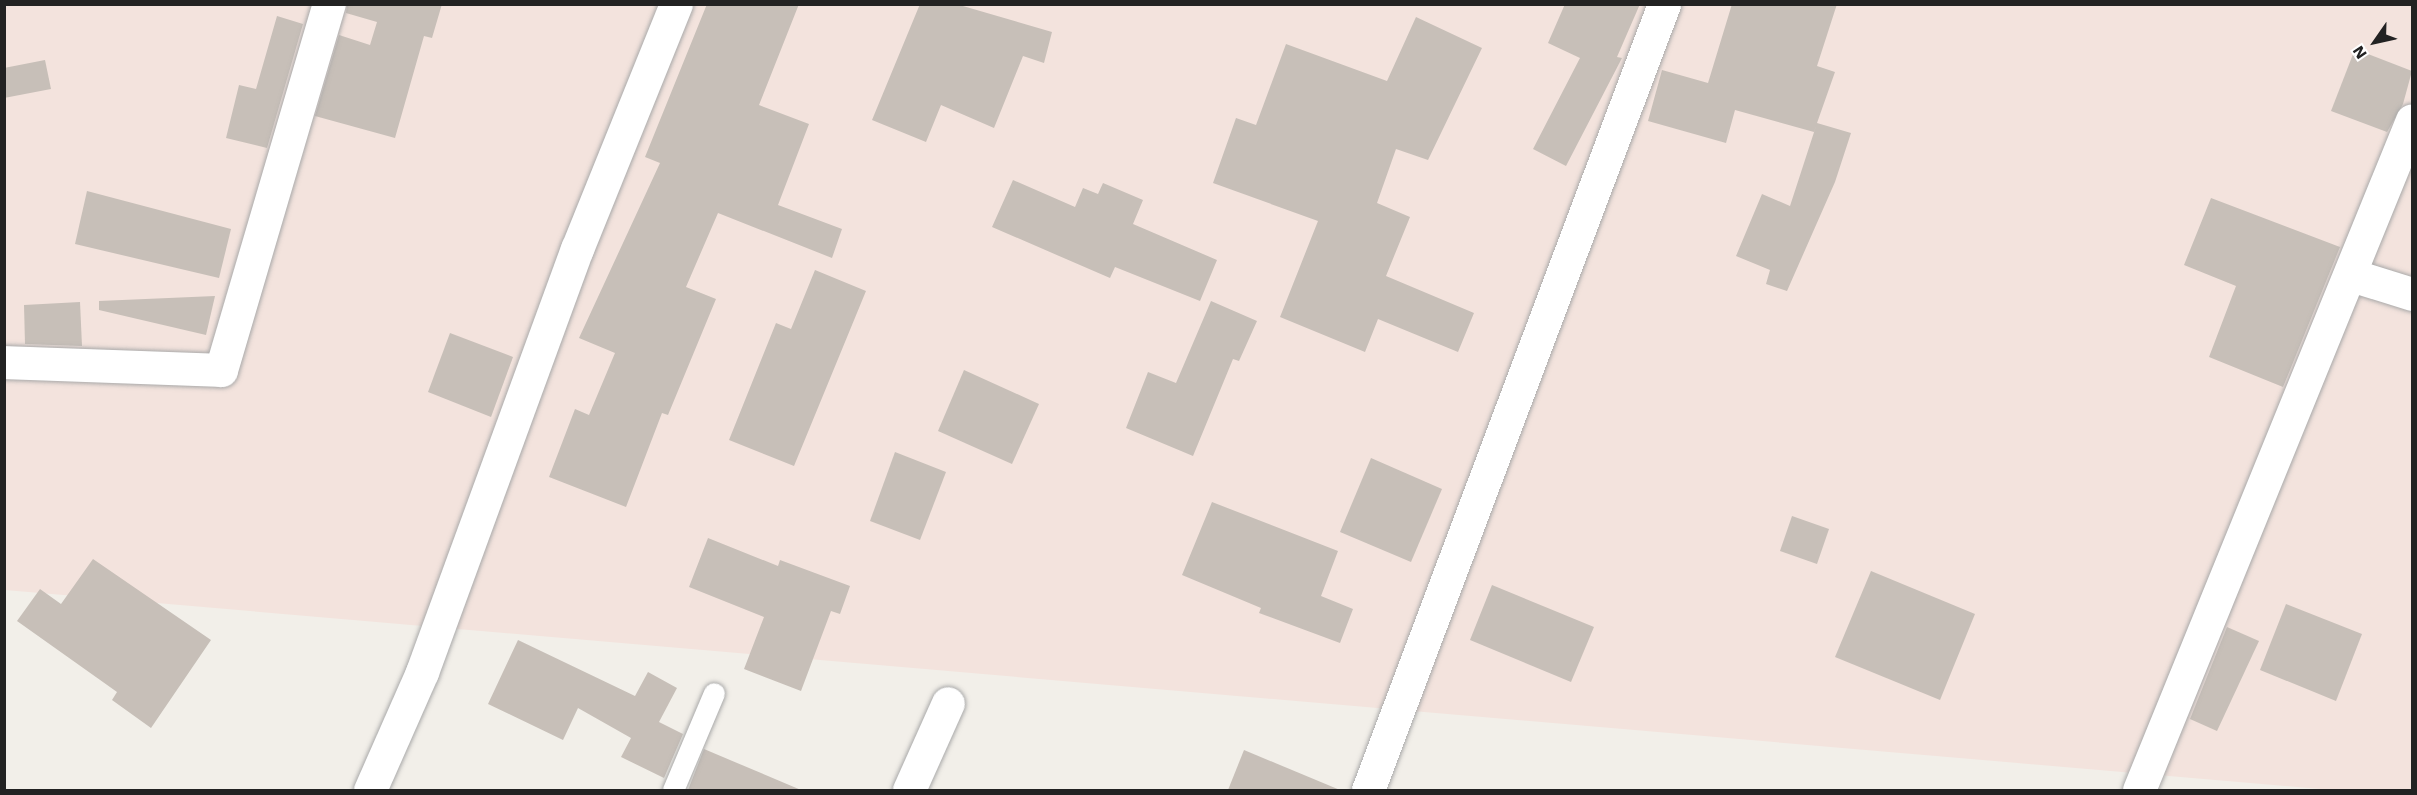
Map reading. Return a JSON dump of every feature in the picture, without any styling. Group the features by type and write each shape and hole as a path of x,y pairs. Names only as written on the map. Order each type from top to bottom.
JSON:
{"street":[{"path":"4,362 220,370 329,4"},
{"path":"370,790 422,672 577,249 676,4"},
{"path":"1368,790 1664,4"},
{"path":"2139,790 2351,275 2412,120"},
{"path":"2351,275 2412,294"},
{"path":"909,790 948,703"}],"lane":[{"path":"673,790 714,693"}],"shaded area":[{"path":"4,5 2412,5 2412,790 2332,790 5,590"}],"building":[{"path":"347,4 442,4 432,38 424,36 395,138 315,116 339,35 370,45 377,22 346,13"},
{"path":"707,4 799,4 759,105 809,124 778,205 842,229 832,258 718,213 686,287 716,299 668,415 662,413 626,507 549,477 575,409 589,415 615,353 579,338 660,163 645,157"},
{"path":"920,4 956,4 1052,32 1044,63 1023,56 994,128 941,105 926,142 872,120"},
{"path":"1565,4 1640,4 1617,57 1622,58 1566,166 1533,149 1580,58 1548,43"},
{"path":"1732,4 1837,4 1817,66 1835,72 1814,132 1735,110 1726,143 1648,121 1662,70 1708,83"},
{"path":"277,16 303,24 267,148 226,138 239,85 256,89"},
{"path":"1416,17 1482,48 1428,160 1396,149 1377,203 1410,217 1386,276 1474,313 1458,352 1378,319 1365,352 1280,317 1318,221 1213,183 1236,118 1256,125 1286,44 1387,81"},
{"path":"2355,49 2412,71 2403,104 2387,132 2331,111"},
{"path":"45,60 51,89 4,98 4,68"},
{"path":"1817,123 1851,133 1835,182 1787,291 1766,284 1770,270 1736,256 1762,194 1790,206"},
{"path":"1013,180 1075,207 1083,188 1098,194 1103,183 1143,200 1133,224 1217,260 1200,301 1115,267 1110,278 992,227"},
{"path":"87,191 231,229 219,278 75,244"},
{"path":"2211,198 2340,247 2283,387 2209,357 2236,286 2184,265"},
{"path":"815,270 866,291 794,466 729,440 776,323 791,329"},
{"path":"215,296 206,335 99,310 99,301"},
{"path":"1211,301 1257,321 1239,361 1233,359 1193,456 1126,428 1148,372 1176,383"},
{"path":"80,302 82,346 25,344 24,305"},
{"path":"450,333 513,357 491,417 428,392"},
{"path":"964,370 1039,404 1012,464 938,431"},
{"path":"895,452 946,472 920,540 870,521"},
{"path":"1371,458 1442,489 1411,562 1340,532"},
{"path":"1212,502 1338,551 1321,596 1353,609 1340,643 1259,613 1261,608 1182,575"},
{"path":"1792,516 1829,529 1817,564 1780,551"},
{"path":"708,538 778,566 780,560 850,586 840,614 831,611 801,691 744,669 764,617 689,587"},
{"path":"93,559 211,640 151,728 112,700 117,692 17,621 40,589 61,604"},
{"path":"1871,571 1975,614 1940,700 1835,657"},
{"path":"1492,585 1594,627 1571,682 1470,640"},
{"path":"2286,604 2362,634 2336,701 2260,670"},
{"path":"2227,627 2259,641 2217,731 2190,719"},
{"path":"518,640 635,696 648,672 677,688 659,722 683,734 664,778 621,757 631,738 578,708 563,740 488,704"},
{"path":"704,749 801,790 688,790"},
{"path":"1244,750 1340,790 1228,790"}]}
